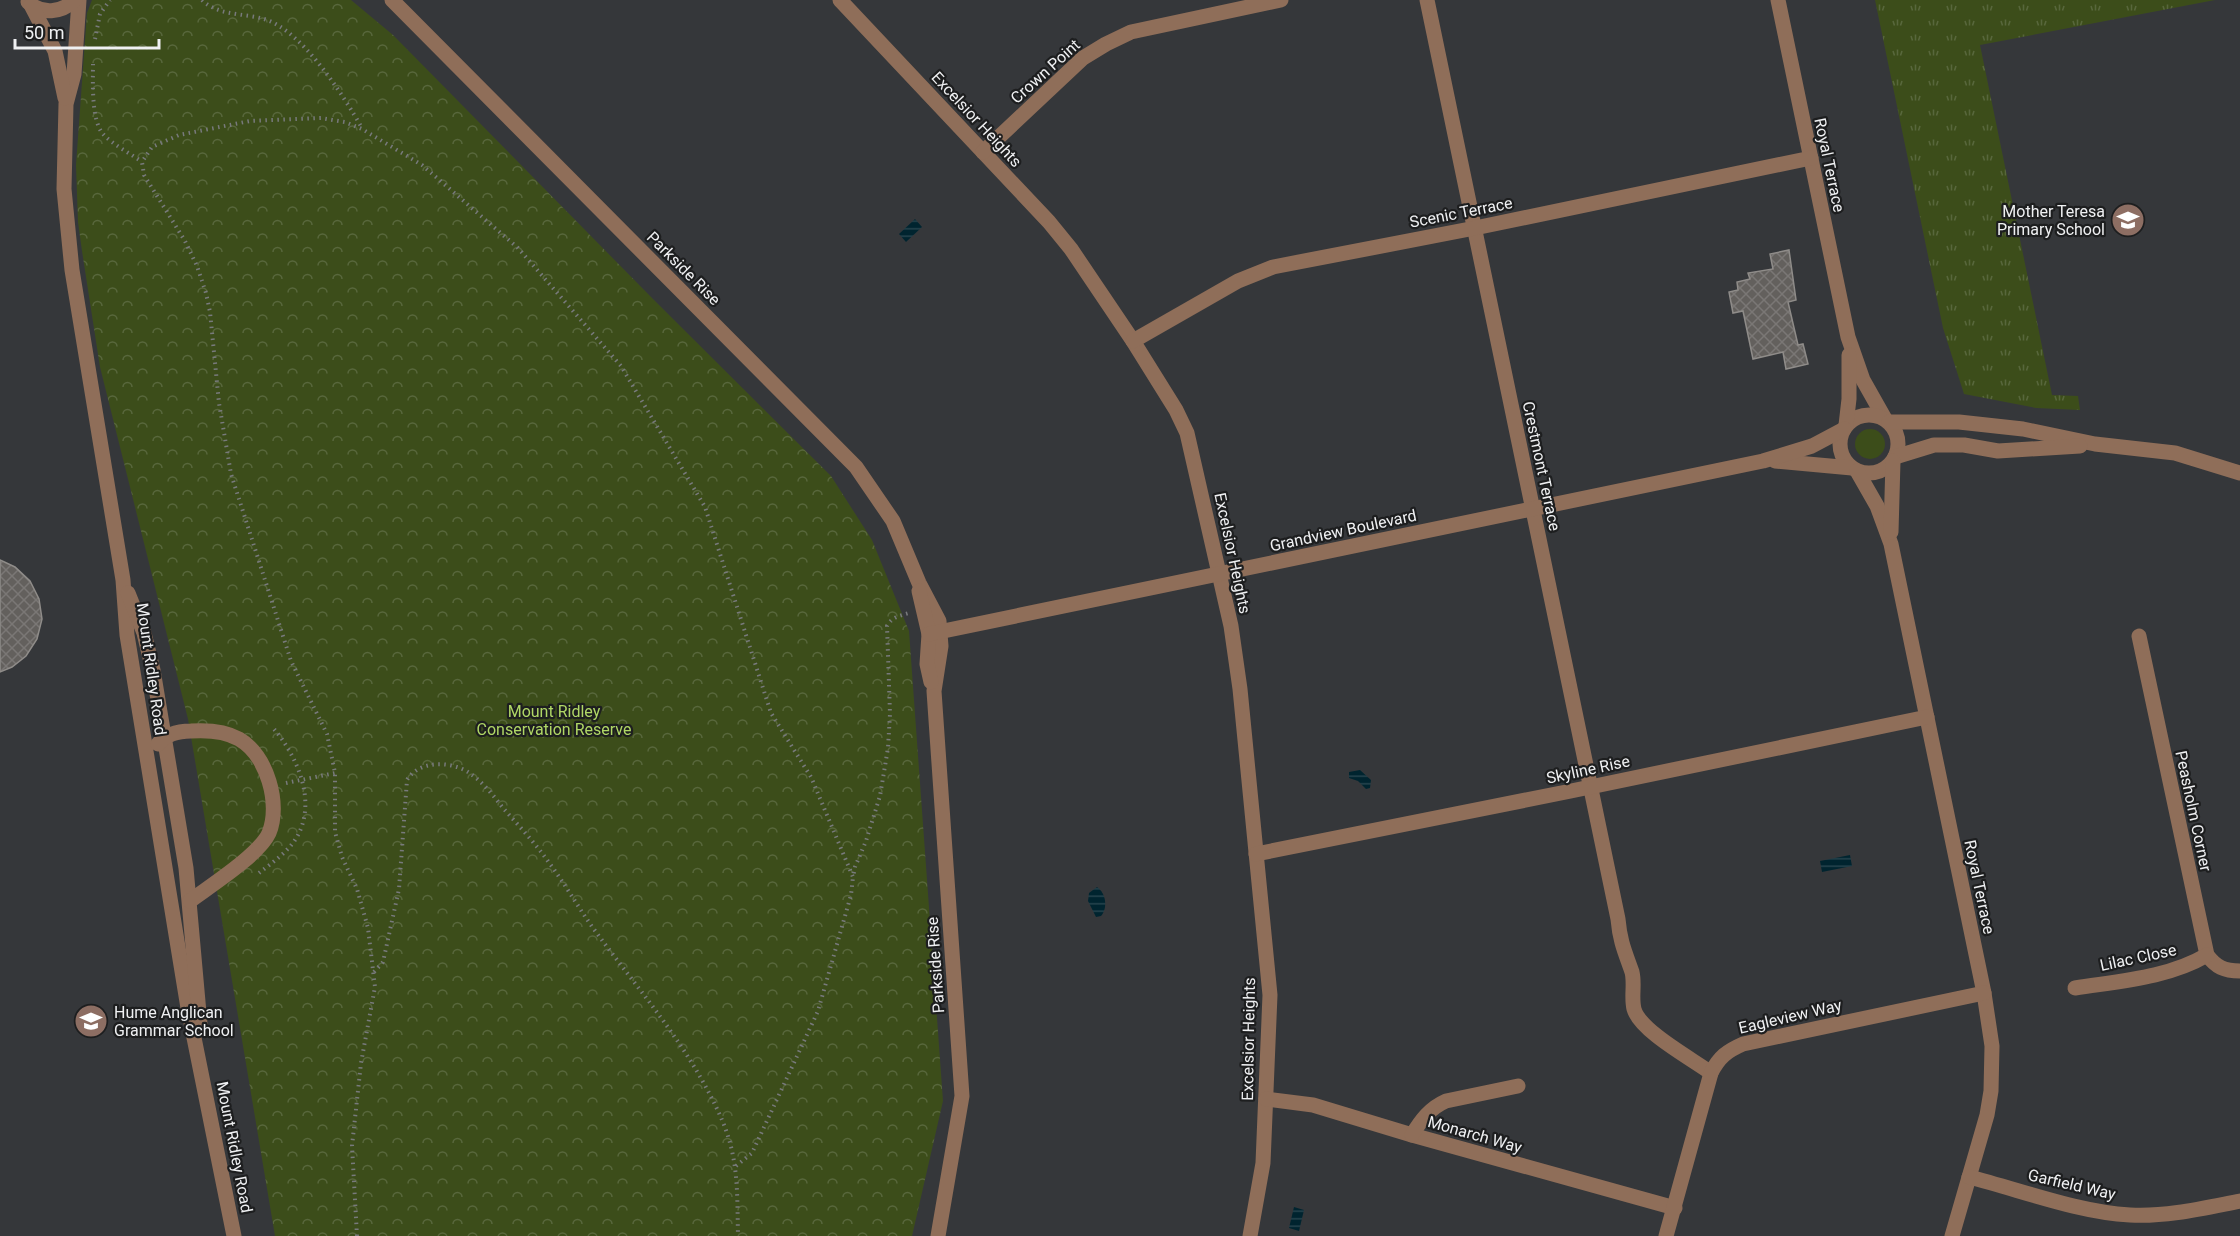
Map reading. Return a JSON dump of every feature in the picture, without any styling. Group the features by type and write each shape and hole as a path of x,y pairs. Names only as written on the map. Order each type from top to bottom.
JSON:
{"street":[{"path":"28,3 48,11 66,7 77,0"},
{"name":"Mount Ridley Road","path":"66,104 74,74 77,0"},
{"name":"Parkside Rise","path":"392,0 856,467 893,521 919,583 939,621 928,673 934,691 962,1096 938,1236"},
{"name":"Excelsior Heights","path":"840,0 1049,222 1071,249 1133,341 1176,410 1187,433 1220,574 1237,664 1270,995 1263,1163 1250,1236"},
{"name":"Crown Point","path":"983,152 1083,58 1106,44 1131,32 1281,0"},
{"name":"Crestmont Terrace","path":"1427,0 1618,919 1619,940 1632,974 1634,1010 1649,1031 1711,1073"},
{"name":"Royal Terrace","path":"1778,0 1848,336 1863,381 1887,421"},
{"name":"Mount Ridley Road","path":"28,3 55,51 66,104 64,189 72,270 123,580 127,635 188,1008 234,1236"},
{"name":"Scenic Terrace","path":"1133,341 1253,274 1273,267 1475,228 1811,158"},
{"name":"Royal Terrace","path":"1845,427 1850,380 1848,336"},
{"path":"1887,421 1898,439 1894,459 1888,467 1873,473 1855,469 1842,454 1840,437 1845,427 1860,416 1869,415 1887,421 1985,424 2023,429 2095,444 2175,453 2240,473"},
{"name":"Grandview Boulevard","path":"935,633 1763,461 1812,446 1845,427"},
{"path":"1894,459 1934,445 1957,444 1998,451 2024,451 2095,444"},
{"name":"Royal Terrace","path":"1891,544 1890,504 1894,459"},
{"name":"Grandview Boulevard","path":"1763,461 1805,462 1855,469"},
{"name":"Royal Terrace","path":"1855,469 1877,506 1891,544 1984,993 1992,1046 1991,1090 1987,1115 1952,1236"},
{"path":"123,580 148,651 164,737 190,901 204,1081"},
{"name":"Parkside Rise","path":"919,583 922,610 935,633"},
{"name":"Peasholm Corner","path":"2139,636 2207,955"},
{"name":"Skyline Rise","path":"1256,854 1927,717"},
{"path":"147,759 164,737 183,731 212,730 240,740 261,761 268,778 273,806 268,833 248,858 190,901"},
{"path":"2207,955 2219,968 2240,971"},
{"name":"Lilac Close","path":"2075,988 2170,972 2192,964 2207,955"},
{"name":"Eagleview Way","path":"1666,1236 1711,1073 1717,1060 1724,1054 1743,1044 1984,993"},
{"path":"1412,1135 1419,1123 1435,1106 1446,1101 1518,1086"},
{"name":"Monarch Way","path":"1266,1100 1313,1105 1675,1208"},
{"name":"Garfield Way","path":"1969,1177 2098,1212 2131,1215 2166,1215 2240,1201"}],"path":[{"path":"95,41 100,14 110,0"},
{"path":"202,0 224,11 264,19 282,27 304,47 328,76 362,129"},
{"path":"93,62 96,113 100,130 142,162"},
{"path":"357,1236 352,1146 362,1052 375,987 368,928 360,898 342,856 335,832 335,773 327,734 289,654 231,474 219,403 206,293 185,241 144,175 142,162 152,147 163,141 212,127 250,121 321,118 345,122 362,129 422,165 518,248 621,366 705,507 771,713 811,777 853,877"},
{"path":"736,1166 752,1153 815,1019 851,896 855,867 880,796 888,748 890,714 887,626 896,616 922,610"},
{"path":"374,972 383,962 399,890 407,780 411,774 424,766 457,766 482,783 534,842 595,930 668,1025 690,1058 731,1142 736,1166 738,1236"},
{"path":"281,784 335,773"}],"green space":[{"name":"Mount Ridley Conservation Reserve","path":"92,0 351,0 393,35 831,476 872,540 909,631 943,1101 912,1236 275,1236 188,719 100,367 82,251 78,222 76,165 87,13"},
{"path":"1875,0 2215,0 1980,45 2052,395 2078,396 2080,410 2036,408 1964,394 1943,328"},
{"path":"1870,429 1881,433 1885,444 1881,455 1870,459 1859,455 1855,444 1859,433"}],"water":[{"path":"915,219 922,227 906,242 899,234"},
{"path":"1360,770 1371,780 1370,788 1366,789 1358,781 1349,778 1349,772"},
{"path":"1850,855 1852,866 1822,872 1820,861"},
{"path":"1097,887 1104,897 1105,905 1101,916 1096,917 1088,901 1089,893"},
{"path":"1294,1207 1304,1210 1299,1231 1289,1228"}],"building":[{"path":"1789,250 1796,300 1788,302 1798,345 1803,344 1808,364 1786,369 1783,352 1753,359 1743,311 1733,313 1729,292 1738,290 1737,282 1750,279 1748,273 1773,269 1770,254"},
{"path":"0,560 15,567 30,581 39,599 42,619 37,639 26,656 12,667 0,672"}],"place":[{"name":"Mother Teresa Primary School","path":"2128,220"},
{"name":"Hume Anglican Grammar School","path":"91,1021"}]}
